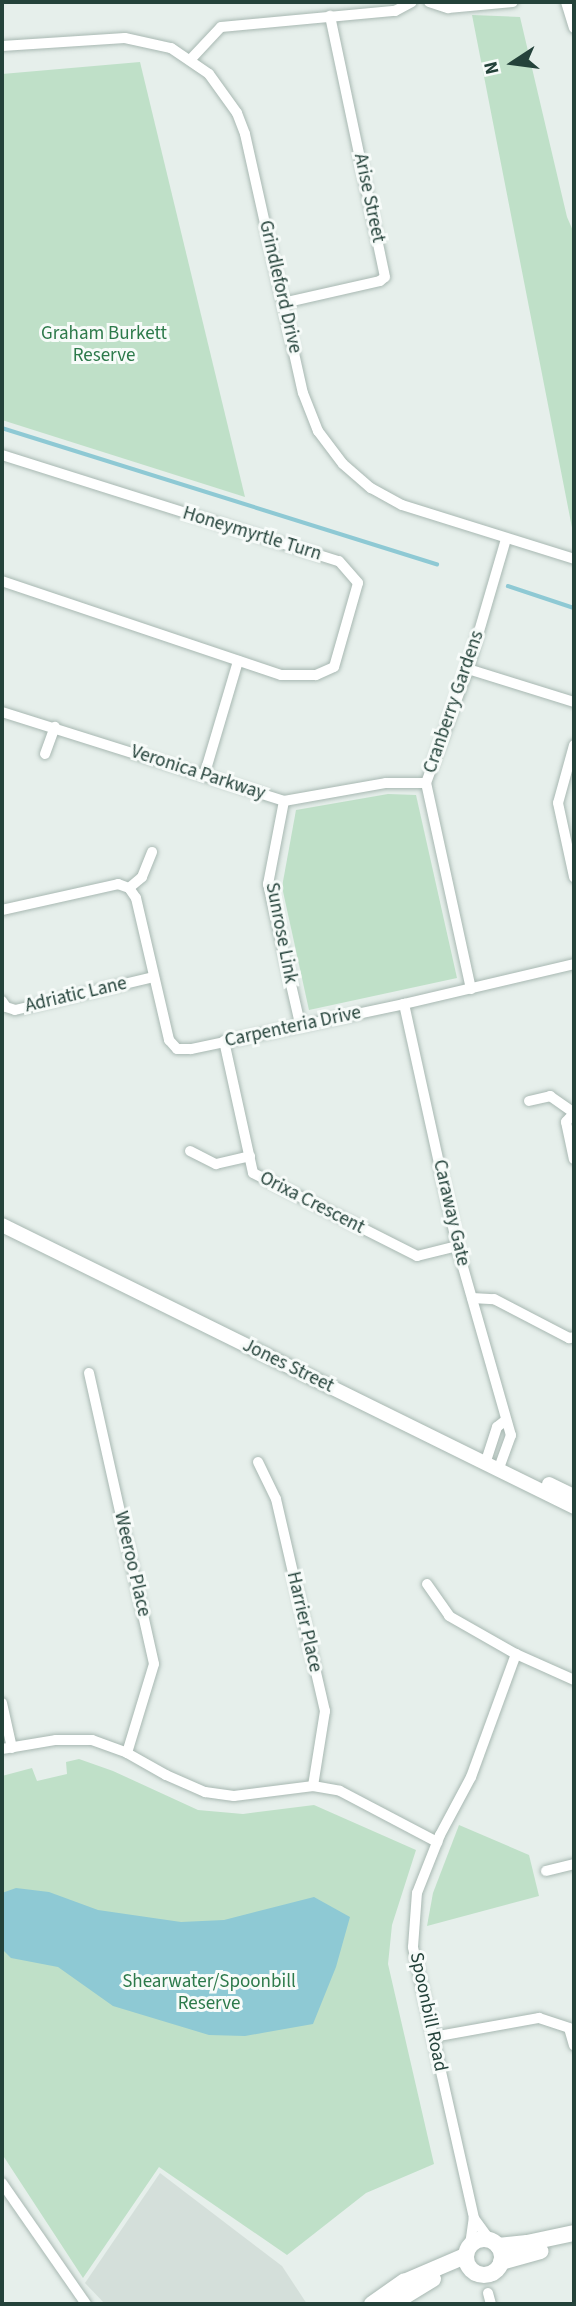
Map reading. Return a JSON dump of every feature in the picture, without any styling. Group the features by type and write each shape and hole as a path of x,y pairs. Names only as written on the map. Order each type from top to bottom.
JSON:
{"main road":[{"path":"496,2249 574,2233"},
{"path":"392,2304 468,2256 478,2239 496,2249 574,2244"},
{"path":"468,2256 483,2275 494,2272 496,2249"},
{"path":"372,2304 404,2282 468,2256"}],"street":[{"path":"190,60 220,27 395,11 412,2"},
{"path":"429,2 448,8 513,2"},
{"path":"566,2 574,28"},
{"name":"Arise Street","path":"283,303 380,281 385,277 330,16"},
{"name":"Grindleford Drive","path":"2,46 125,38 172,48 190,60 224,92 245,134 303,393 318,431 343,464 371,488 402,505 574,559"},
{"name":"Honeymyrtle Turn","path":"2,456 339,561 358,583 334,667 316,675 281,675 2,581"},
{"name":"Cranberry Gardens","path":"471,989 426,782 468,669 506,539"},
{"path":"204,776 238,661"},
{"path":"468,669 574,702"},
{"name":"Veronica Parkway","path":"2,712 284,801 386,783 426,782"},
{"path":"45,754 55,727"},
{"path":"574,746 558,803 574,877"},
{"name":"Sunrose Link","path":"284,801 268,884 300,1024"},
{"path":"2,910 118,884 129,888 142,877 152,852"},
{"name":"Carpenteria Drive","path":"129,888 136,898 169,1040 177,1049 191,1049 404,1004 574,964"},
{"name":"Adriatic Lane","path":"2,1001 6,1007 15,1010 153,977"},
{"name":"Caraway Gate","path":"404,1004 457,1246 506,1420 497,1427 493,1463"},
{"name":"Orixa Crescent","path":"224,1041 253,1173 417,1256 457,1246"},
{"path":"529,1101 550,1096 574,1113 566,1122 574,1159"},
{"path":"190,1151 216,1164 250,1156"},
{"name":"Jones Street","path":"2,1215 493,1463 574,1507"},
{"name":"Jones Street","path":"2,1225 493,1463 574,1496"},
{"path":"472,1298 494,1299 569,1338 574,1337"},
{"name":"Weeroo Place","path":"89,1373 154,1664 127,1753"},
{"name":"Harrier Place","path":"258,1462 276,1499 325,1711 313,1786"},
{"path":"427,1584 449,1616 516,1654 574,1680"},
{"name":"Spoonbill Road","path":"468,2256 474,2218 413,1947 417,1893 437,1842 471,1777 516,1654"},
{"path":"2,1703 7,1749 75,1739 92,1740 127,1753 166,1775 205,1792 234,1796 313,1786 340,1791 437,1842"},
{"path":"547,1871 574,1864"},
{"path":"433,2037 539,2018 569,2028 574,2045"},
{"path":"2,2183 86,2304"},
{"name":"Spoonbill Road","path":"474,2218 496,2249"}],"shaded area":[{"path":"160,2173 282,2266 307,2304 105,2304 85,2283"}],"green space":[{"path":"472,15 520,17 567,217 574,233 574,538"},
{"name":"Graham Burkett Reserve","path":"140,62 245,497 2,420 2,74"},
{"path":"388,794 416,795 457,978 309,1010 282,887 296,810"},
{"name":"Shearwater/Spoonbill Reserve","path":"79,1759 113,1771 198,1810 243,1814 314,1805 416,1850 392,1925 388,1964 434,2164 366,2193 287,2255 159,2167 83,2278 2,2154 2,1776 32,1768 37,1781 67,1774 66,1762"},
{"path":"459,1825 529,1855 539,1896 427,1926 433,1893"}],"water":[{"path":"16,1888 49,1892 98,1910 181,1922 224,1920 314,1897 350,1917 336,1967 313,2024 245,2036 209,2035 113,2006 58,1967 11,1958 2,1949 2,1893"}],"waterway":[{"path":"2,428 437,564"},
{"path":"508,586 574,608"}]}
